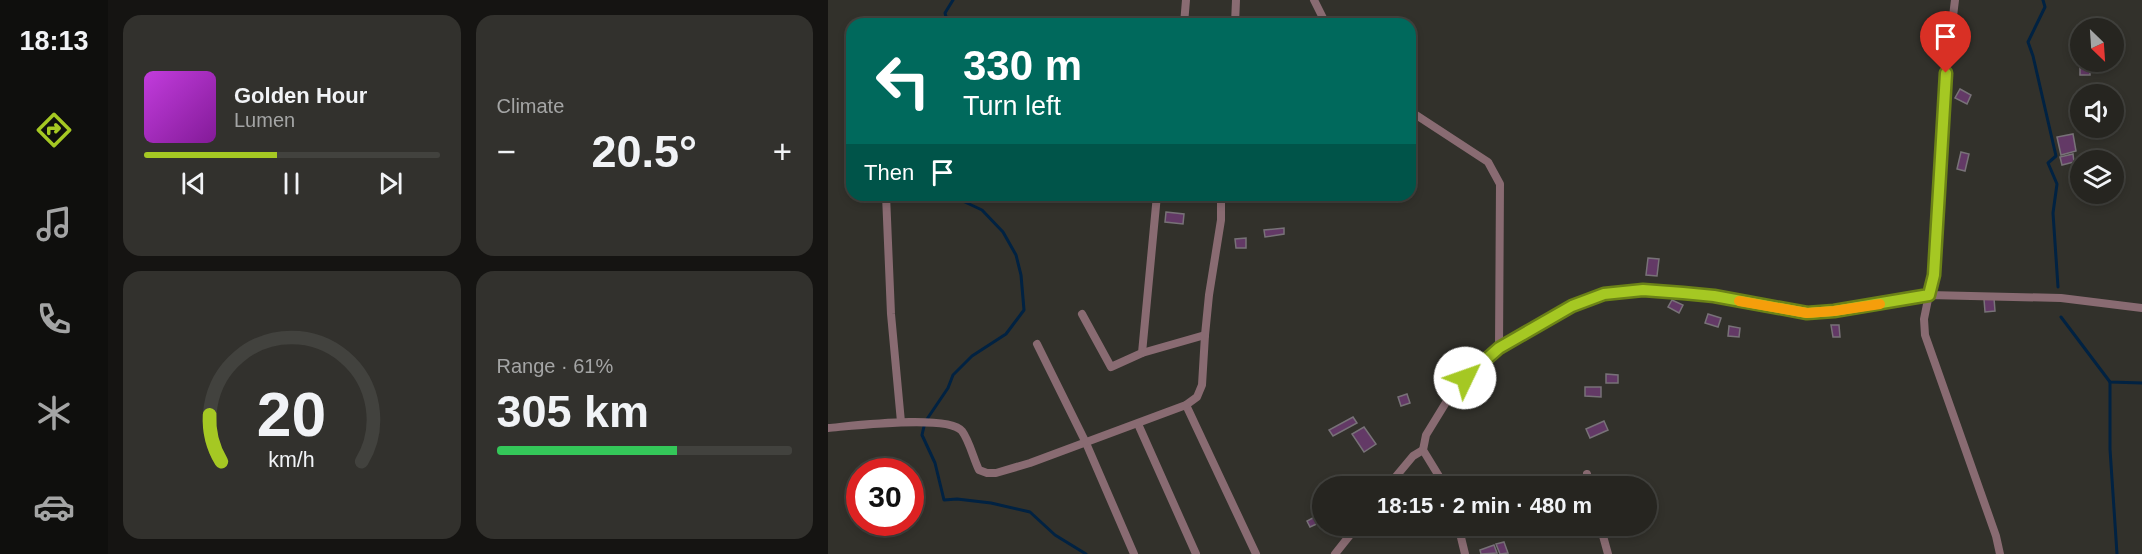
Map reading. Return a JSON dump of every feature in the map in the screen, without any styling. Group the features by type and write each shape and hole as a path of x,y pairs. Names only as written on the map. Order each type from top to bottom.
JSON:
{"street":[{"path":"1184,18 1186,0"},
{"path":"1235,18 1236,0"},
{"path":"1314,0 1323,18"},
{"path":"1955,0 1946,73 1934,275 1924,319 1924,335 1996,536 2000,554"},
{"path":"1416,115 1488,162 1500,184 1499,348"},
{"path":"886,201 891,314 901,422"},
{"path":"1142,353 1156,201"},
{"path":"828,428 926,421 956,427 962,431 979,470 996,473 1086,443 1186,405 1197,397 1202,385 1204,335 1221,220 1221,201"},
{"path":"1439,476 1423,450 1426,435 1453,392 1499,348 1572,306 1604,294 1643,290 1683,293 1714,296 1807,313 1843,310 1929,295 2061,298 2142,308"},
{"path":"1082,314 1111,367 1142,353 1204,335"},
{"path":"1037,344 1086,443 1134,554"},
{"path":"1186,405 1256,554"},
{"path":"1138,424 1196,554"},
{"path":"1396,476 1413,456 1423,450"},
{"path":"1335,554 1349,536"},
{"path":"1461,536 1465,554"},
{"path":"1603,536 1608,554"}],"building":[{"path":"2080,72 2090,72 2090,75 2080,75"},
{"path":"1960,89 1971,95 1967,104 1955,98"},
{"path":"2070,135 2070,138 2074,138 2076,150 2070,150 2070,153 2061,155 2057,137"},
{"path":"1961,152 1969,154 1965,171 1957,169"},
{"path":"2070,155 2070,163 2062,165 2060,157"},
{"path":"1166,212 1184,214 1183,224 1165,222"},
{"path":"1284,228 1284,234 1265,237 1264,230"},
{"path":"1246,238 1246,248 1236,248 1235,239"},
{"path":"1648,258 1659,259 1657,276 1646,275"},
{"path":"1994,298 1995,311 1985,312 1984,299"},
{"path":"1672,300 1683,305 1679,313 1668,307"},
{"path":"1708,314 1721,318 1718,327 1705,323"},
{"path":"1831,325 1839,325 1840,337 1833,337"},
{"path":"1729,326 1740,328 1739,337 1728,336"},
{"path":"1606,374 1618,375 1618,383 1606,383"},
{"path":"1585,387 1601,387 1601,397 1585,396"},
{"path":"1407,394 1410,403 1401,406 1398,397"},
{"path":"1353,417 1357,423 1333,436 1329,430"},
{"path":"1604,421 1608,430 1590,438 1586,429"},
{"path":"1364,427 1376,444 1364,452 1352,434"},
{"path":"1312,518 1312,526 1310,527 1307,521"},
{"path":"1504,542 1508,553 1500,554 1496,544"},
{"path":"1494,545 1497,553 1481,554 1480,550"}],"waterway":[{"path":"950,18 946,17 945,13 953,0"},
{"path":"2043,0 2045,7 2028,42 2056,156 2048,163 2057,184 2053,213 2058,287"},
{"path":"963,201 982,210 1003,232 1016,255 1021,275 1024,310 1006,334 972,356 953,375 948,388 925,422 922,435 935,463 944,500 957,499 991,503 1030,512 1055,535 1086,554"},
{"path":"2061,317 2110,382 2142,383"},
{"path":"2110,382 2110,449 2117,554"}],"slow traffic":[{"path":"1739,301 1807,313 1880,304"}],"route":[{"path":"1465,378 1499,348 1572,306 1604,294 1643,290 1683,293 1714,296 1807,313 1834,311 1929,295 1934,275 1946,73"}]}
